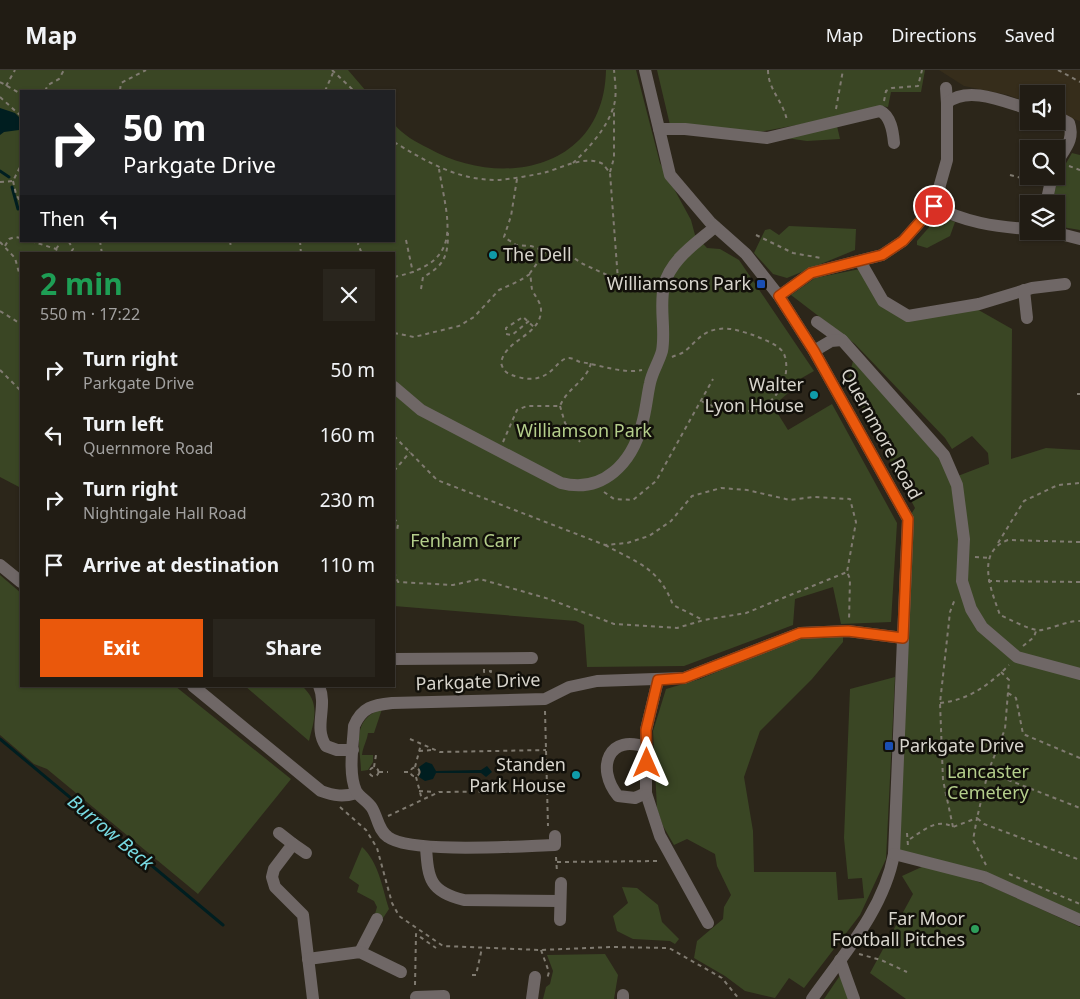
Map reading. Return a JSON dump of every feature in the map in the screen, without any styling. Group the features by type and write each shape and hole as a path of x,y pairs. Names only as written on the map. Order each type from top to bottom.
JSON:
{"street":[{"name":"Quernmore Road","path":"645,70 670,175 715,227 746,254 779,296 814,351 908,519 894,854 891,869 869,919 812,999"},
{"path":"779,296 811,273 882,255 897,246 922,222 934,206 944,179 947,160 946,88"},
{"path":"947,103 953,98 964,96 985,97 1020,107"},
{"path":"659,129 685,129 767,138 880,112 884,113 893,131 894,143"},
{"path":"1065,121 1069,123 1072,132 1070,142 1065,150"},
{"path":"934,206 967,221 1020,228"},
{"path":"395,388 422,410 561,483 576,487 608,478 630,452 642,425 650,380 662,351 663,287 670,269 715,227"},
{"path":"1065,235 1080,239"},
{"path":"860,262 882,301 908,316 978,304 1024,290 1065,284"},
{"path":"1024,290 1027,318"},
{"path":"817,322 842,340 944,455 957,485 964,539 962,581 971,609 982,627 1015,655 1080,674"},
{"path":"814,351 831,341 842,340"},
{"path":"0,565 20,581"},
{"name":"Parkgate Drive","path":"357,793 354,780 354,726 362,711 370,706 392,703 545,699 570,687 597,681 684,678 789,636 848,631 903,638"},
{"path":"395,659 532,658"},
{"path":"658,680 646,730 646,793 660,836 708,922"},
{"path":"194,687 321,791 334,796 347,796 357,793 372,807 380,829 387,837 398,843 426,847 555,841"},
{"path":"319,687 323,705 320,737 326,746 336,750 353,750"},
{"path":"646,793 635,798 618,796 610,785 605,768 610,754 620,746 634,742 647,748"},
{"path":"279,833 306,853"},
{"path":"293,844 274,869 272,877 275,888 303,915 313,999"},
{"path":"426,847 430,880 438,890 450,897 464,900 560,901"},
{"path":"894,854 984,877 1080,920"},
{"path":"560,920 561,883"},
{"path":"360,952 377,919"},
{"path":"308,960 360,952 401,972"},
{"path":"844,955 854,999"},
{"path":"532,999 535,978"},
{"path":"416,997 444,996 444,999"}],"path":[{"path":"6,86 15,70"},
{"path":"45,90 48,84 58,80 64,70"},
{"path":"120,90 121,83 146,70"},
{"path":"614,70 614,158 610,173 618,280"},
{"path":"768,70 772,91 786,112 788,127"},
{"path":"835,121 843,70"},
{"path":"884,113 886,91 892,88 918,86 922,70"},
{"path":"1058,70 1080,82"},
{"path":"324,90 333,71 353,90"},
{"path":"0,82 20,93"},
{"path":"0,97 20,115"},
{"path":"572,163 585,151 603,128 614,105"},
{"path":"395,143 439,169 476,179 517,178 572,163 602,164 610,173"},
{"path":"20,167 13,181 20,201"},
{"path":"421,289 423,277 438,269 448,251 448,231 439,169"},
{"path":"1010,175 1020,176"},
{"path":"517,178 511,216 504,236 516,245 531,246 546,251 563,251 583,264 618,280 663,287"},
{"path":"0,182 13,181"},
{"path":"395,277 413,273 434,261 442,250 448,231"},
{"path":"756,235 793,253 824,258"},
{"path":"6,246 9,239 20,238"},
{"path":"406,240 413,273"},
{"path":"0,242 6,246 15,258 20,276"},
{"path":"34,242 56,249 58,252"},
{"path":"56,249 61,242"},
{"path":"230,242 231,248"},
{"path":"395,333 414,337 422,336 432,331 459,326 474,317 498,290 530,274 546,251"},
{"path":"530,274 532,288 540,303 541,311 534,327 512,343 502,356 501,364 507,374 535,379 547,376 562,361 569,358 617,370 640,371 656,366 684,352 695,339 705,333 720,329 743,332 767,340 783,352 787,369 781,390 768,402 755,410 737,412 721,410 700,401"},
{"path":"0,311 20,323"},
{"path":"529,321 512,335 506,334 506,328 523,317 529,321 534,327"},
{"path":"580,442 565,423 560,406 565,395 588,373 592,363"},
{"path":"0,370 20,390"},
{"path":"591,484 614,499 633,500 656,481 713,379"},
{"path":"498,450 507,436 517,410 528,406 560,406"},
{"path":"395,437 437,480 605,545 656,574 668,593 673,606 704,620"},
{"path":"395,470 410,452"},
{"path":"1080,482 1058,485 1024,501 989,558 988,581 1000,615 1037,630 1071,620 1080,621"},
{"path":"605,545 627,543 649,536 671,521 692,496 720,488 746,490 790,500 832,496 850,499 856,522 847,572 850,579 848,631"},
{"path":"395,520 398,524 397,531 395,532"},
{"path":"998,544 1008,540 1080,542"},
{"path":"981,558 989,558"},
{"path":"395,584 398,582 453,585 480,580 549,599 614,624 677,628 704,620 746,613 847,572"},
{"path":"395,574 398,582"},
{"path":"953,827 943,780 940,703 950,612 962,581"},
{"path":"988,581 1080,582"},
{"path":"940,703 948,702 986,687 1002,672 1015,655 1034,638 1037,630"},
{"path":"488,686 491,671"},
{"path":"484,672 497,671"},
{"path":"992,868 984,864 974,840 988,772 1005,729 1009,680 1002,672"},
{"path":"1008,693 1016,698 1023,734 1080,758"},
{"path":"545,699 548,828 555,841 557,878 561,883"},
{"path":"410,738 440,752 546,750"},
{"path":"410,772 415,767 421,744"},
{"path":"418,751 434,750"},
{"path":"376,755 374,767 370,770 371,776 377,776 379,772"},
{"path":"374,767 379,772 388,772"},
{"path":"415,767 420,771 416,777 418,791 422,800"},
{"path":"404,772 410,772 416,777"},
{"path":"988,772 1080,808"},
{"path":"321,791 366,830 377,848 392,903 399,916 443,946 541,950 613,947 669,948 722,978 739,999"},
{"path":"418,791 547,791"},
{"path":"377,821 436,792"},
{"path":"953,827 977,818"},
{"path":"977,818 984,824 1080,860"},
{"path":"909,840 937,822 946,823 953,827"},
{"path":"557,862 674,860"},
{"path":"1008,874 1080,904"},
{"path":"416,997 416,934 436,948"},
{"path":"472,975 476,975 482,948"},
{"path":"844,955 881,960 907,972"}],"shaded area":[{"path":"939,70 1080,70 1080,121 1065,116 1065,85 1020,85 1020,100 1008,95 964,86"}],"green space":[{"name":"Williamson Park","path":"0,70 348,70 365,90 20,90 20,242 395,242 395,125 414,141 457,161 487,167 516,168 544,162 568,149 588,130 601,103 606,70 636,70 660,163 691,220 695,235 707,248 720,249 739,260 814,371 793,383 787,394 773,406 788,430 832,404 897,523 891,622 841,624 833,587 795,599 793,625 684,666 587,667 584,625 576,621 395,606 395,252 20,252 20,487 0,477"},
{"path":"657,70 925,70 921,92 891,92 888,107 881,106 829,119 760,132 670,125"},
{"path":"837,126 840,139 807,141 786,138"},
{"path":"1072,153 1080,155 1080,230 1065,228 1065,195 1054,195 1056,185 1065,185 1065,165"},
{"path":"939,216 955,222 950,236 927,248 917,245 917,241"},
{"path":"789,226 856,229 855,250 787,278 773,274 754,253 765,230 770,229 779,235"},
{"name":"Lancaster Cemetery","path":"860,269 905,319 975,308 1012,329 1011,459 1046,448 1080,450 1080,920 984,877 894,854 908,519 915,508 848,381 853,361 933,446 950,479 989,464 988,453 972,436 952,449 945,438 855,344 791,295 815,278"},
{"path":"0,575 20,592 20,687 176,687 291,779 198,894 47,769 34,764 0,735"},
{"path":"843,636 843,642 812,679 760,731 744,777 753,831 754,872 836,872 838,900 864,898 862,878 848,879 844,838 850,689 895,677 886,859 860,915 804,988 789,978 775,998 745,991 725,976 694,958 697,941 723,919 724,907 731,895 717,866 715,854 687,839 674,845 663,826 657,809 653,731 666,689 700,679 798,638"},
{"path":"246,687 303,687 308,692 314,705 314,719 309,741"},
{"path":"382,709 374,733 368,733 362,755 373,755 373,762 368,770 361,771 359,742 361,726 372,714"},
{"path":"362,847 372,860 382,884 389,909 383,918 375,914 377,907 374,901 357,892 359,885 349,878"},
{"name":"Far Moor Football Pitches","path":"926,865 988,885 1080,927 1080,999 906,999 870,973 913,894 902,876"},
{"path":"622,887 637,888 658,905 662,922 679,939 675,944 670,941 633,939 617,931 613,916 628,903"},
{"path":"605,954 618,975 614,999 543,999 546,987 550,984 553,971 547,955"},
{"path":"841,974 849,999 824,999"}],"water":[{"path":"0,108 15,113 20,118 19,130 4,132 0,135"},
{"path":"426,762 432,764 436,771 481,770 487,766 492,772 486,777 481,773 436,773 433,779 425,781 419,777 421,772 419,767"}],"waterway":[{"path":"0,171 9,177"},
{"path":"12,187 18,209"},
{"name":"Burrow Beck","path":"0,739 223,925"}],"place":[{"name":"The Dell","path":"493,255"},
{"name":"Williamsons Park","path":"761,284"},
{"name":"Walter Lyon House","path":"814,395"},
{"name":"Parkgate Drive","path":"889,746"},
{"name":"Standen Park House","path":"576,775"},
{"name":"Far Moor Football Pitches","path":"975,929"}],"route":[{"path":"647,763 646,730 658,680 684,678 800,633 848,631 903,638 908,519 814,351 779,296 811,273 882,255 903,241 922,222 934,206"}],"park label":[{"name":"Fenham Carr","path":"465,541"}]}
